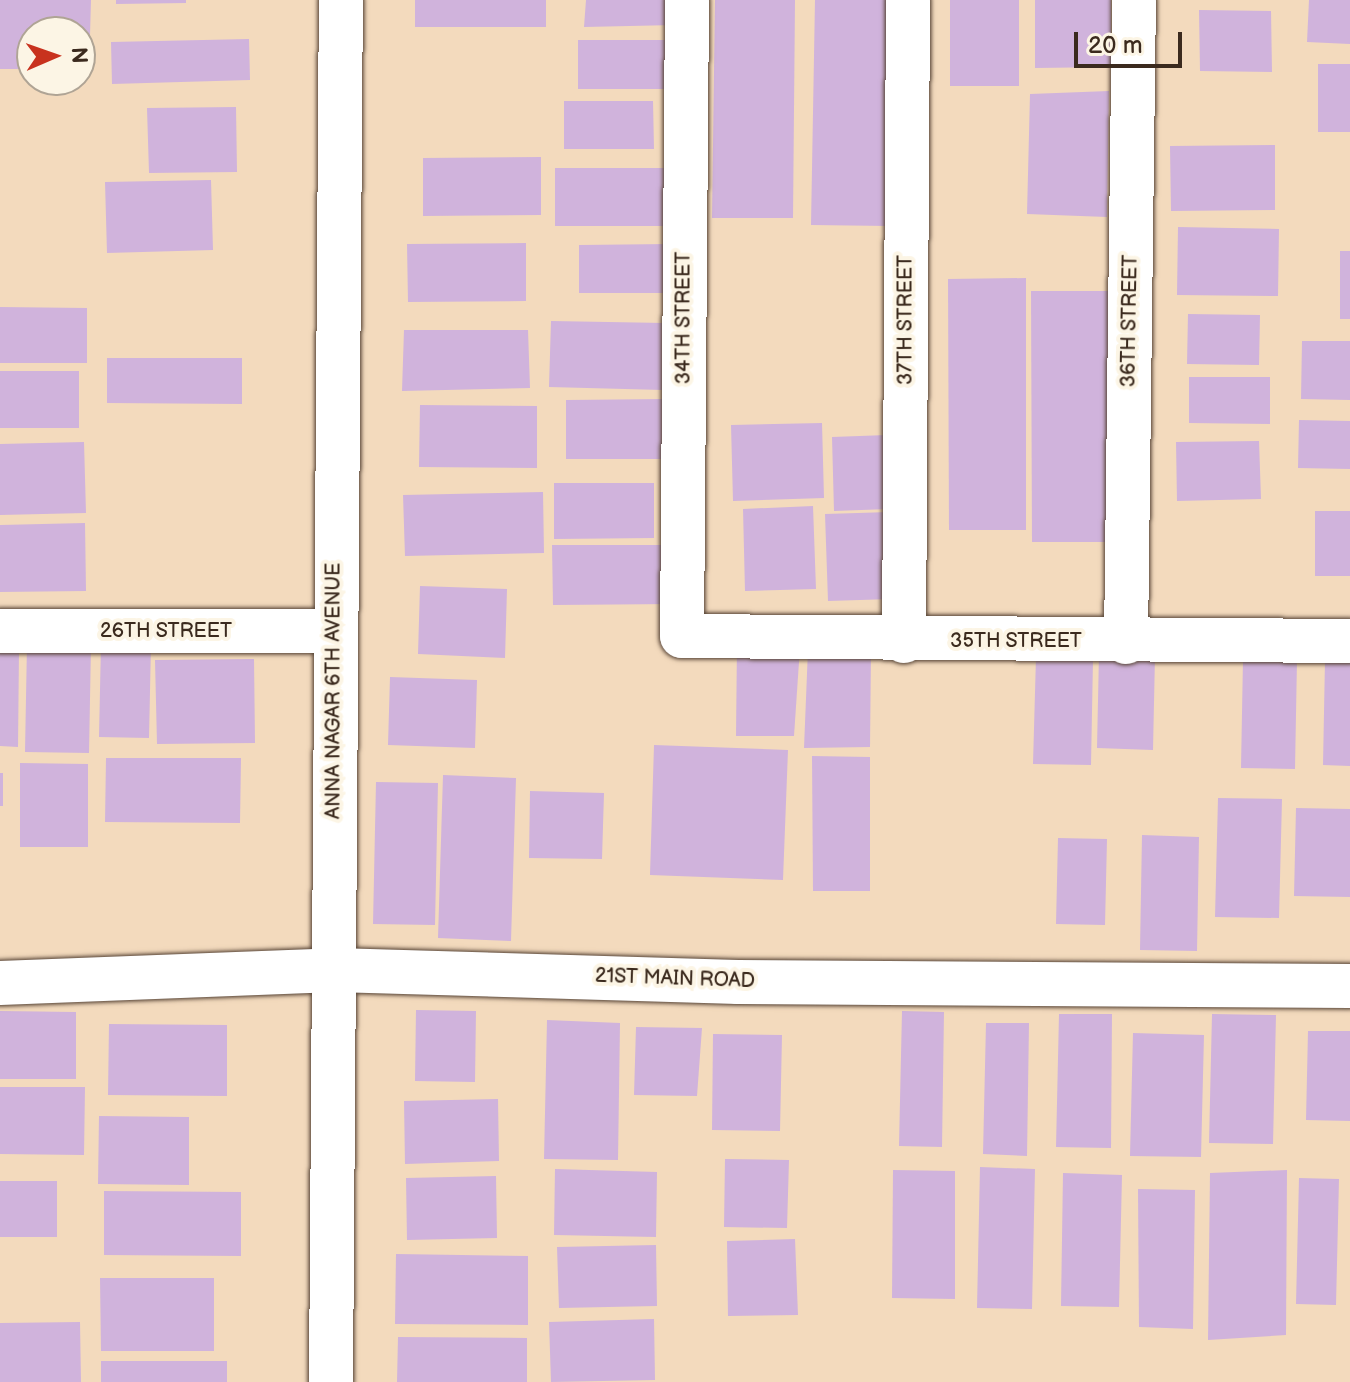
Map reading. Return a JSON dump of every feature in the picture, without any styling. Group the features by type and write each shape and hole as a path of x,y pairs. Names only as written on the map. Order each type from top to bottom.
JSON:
{"street":[{"name":"ANNA NAGAR 6TH AVENUE","path":"331,1382 335,970 333,631 341,0"},
{"name":"34TH STREET","path":"682,636 687,0"},
{"name":"37TH STREET","path":"904,641 908,0"},
{"name":"36TH STREET","path":"1126,642 1134,0"},
{"name":"26TH STREET","path":"0,631 333,631"},
{"name":"35TH STREET","path":"682,636 904,641 1350,641"},
{"name":"21ST MAIN ROAD","path":"0,983 335,970 738,982 1350,986"}],"building":[{"path":"0,0 91,0 91,16 16,16 16,69 0,69"},
{"path":"116,0 186,0 186,3 116,4"},
{"path":"415,0 546,0 546,27 415,27"},
{"path":"586,0 676,0 675,25 584,27"},
{"path":"715,0 795,0 793,218 712,218"},
{"path":"815,0 897,0 889,226 811,225"},
{"path":"950,0 1019,0 1019,86 950,86"},
{"path":"1035,0 1111,0 1111,67 1035,68"},
{"path":"1309,0 1350,0 1350,44 1307,42"},
{"path":"1199,10 1271,11 1272,72 1200,71"},
{"path":"249,39 250,80 112,84 111,42"},
{"path":"578,40 668,40 668,89 578,89"},
{"path":"1318,64 1350,64 1350,132 1318,132"},
{"path":"1109,91 1107,217 1027,214 1030,94"},
{"path":"564,101 653,101 654,149 564,149"},
{"path":"236,107 237,172 149,173 147,108"},
{"path":"1275,145 1275,210 1171,211 1170,146"},
{"path":"541,157 541,215 423,216 423,158"},
{"path":"555,168 673,168 673,226 555,226"},
{"path":"211,180 213,250 107,253 105,182"},
{"path":"1178,227 1279,229 1278,296 1177,295"},
{"path":"526,243 526,301 408,302 407,244"},
{"path":"669,244 669,293 579,293 579,245"},
{"path":"1340,251 1350,251 1350,319 1340,319"},
{"path":"1026,278 1026,530 949,530 948,279"},
{"path":"1031,291 1109,291 1109,542 1032,542"},
{"path":"0,307 87,308 87,363 0,363"},
{"path":"1188,314 1260,315 1259,365 1187,364"},
{"path":"551,321 665,323 663,390 549,387"},
{"path":"404,330 528,330 530,388 402,391"},
{"path":"1302,341 1350,341 1350,400 1301,399"},
{"path":"107,358 242,358 242,404 107,403"},
{"path":"0,371 79,371 79,428 0,428"},
{"path":"1189,377 1270,377 1270,424 1189,423"},
{"path":"667,399 668,459 566,459 566,400"},
{"path":"420,405 537,406 537,468 419,467"},
{"path":"1299,420 1350,421 1350,469 1298,468"},
{"path":"822,423 824,498 733,501 731,425"},
{"path":"887,435 889,509 834,511 832,437"},
{"path":"1259,441 1261,499 1177,501 1176,442"},
{"path":"84,442 86,513 0,515 0,444"},
{"path":"554,483 654,483 654,538 554,539"},
{"path":"543,492 544,553 405,556 403,495"},
{"path":"813,506 816,589 745,591 743,509"},
{"path":"1315,511 1350,511 1350,576 1315,576"},
{"path":"890,512 892,599 828,601 825,514"},
{"path":"85,523 86,591 0,592 0,525"},
{"path":"552,545 675,545 675,604 553,605"},
{"path":"420,586 507,589 505,658 418,654"},
{"path":"101,643 151,644 149,738 99,737"},
{"path":"737,643 800,647 794,736 736,736"},
{"path":"27,644 91,645 89,753 25,752"},
{"path":"0,649 19,649 18,747 0,746"},
{"path":"808,649 871,650 870,747 804,748"},
{"path":"1099,653 1155,655 1153,750 1097,748"},
{"path":"1036,657 1093,659 1091,765 1033,764"},
{"path":"254,659 255,743 157,744 155,660"},
{"path":"1243,659 1297,660 1295,769 1241,768"},
{"path":"1325,660 1350,661 1350,766 1323,765"},
{"path":"390,677 477,680 475,748 388,745"},
{"path":"654,745 788,750 783,880 650,875"},
{"path":"812,756 870,757 870,891 813,891"},
{"path":"106,758 241,758 240,823 105,822"},
{"path":"20,763 88,764 88,847 20,847"},
{"path":"0,773 3,773 3,806 0,806"},
{"path":"443,775 516,778 511,941 438,938"},
{"path":"376,782 438,783 435,925 373,924"},
{"path":"530,791 604,793 602,859 529,858"},
{"path":"1218,798 1282,799 1279,918 1215,917"},
{"path":"1296,808 1350,809 1350,897 1294,896"},
{"path":"1142,835 1199,837 1197,951 1140,950"},
{"path":"1058,838 1107,839 1105,925 1056,924"},
{"path":"416,1010 476,1011 475,1082 415,1081"},
{"path":"0,1011 76,1012 76,1079 0,1079"},
{"path":"902,1011 944,1012 942,1147 899,1146"},
{"path":"1059,1014 1112,1014 1111,1148 1056,1147"},
{"path":"1212,1014 1276,1015 1273,1144 1209,1143"},
{"path":"547,1020 620,1023 618,1160 544,1159"},
{"path":"986,1023 1029,1023 1027,1156 983,1154"},
{"path":"109,1024 227,1025 227,1096 108,1095"},
{"path":"636,1027 702,1028 697,1096 634,1095"},
{"path":"1308,1031 1350,1031 1350,1121 1306,1120"},
{"path":"1133,1033 1204,1035 1201,1157 1130,1156"},
{"path":"713,1034 782,1035 780,1131 712,1130"},
{"path":"0,1087 85,1087 84,1155 0,1154"},
{"path":"498,1099 499,1161 405,1164 404,1101"},
{"path":"99,1116 189,1117 189,1185 98,1184"},
{"path":"725,1159 789,1160 787,1228 724,1227"},
{"path":"980,1167 1035,1169 1032,1309 977,1308"},
{"path":"555,1169 657,1172 656,1237 554,1235"},
{"path":"893,1170 955,1171 955,1299 892,1298"},
{"path":"1287,1170 1286,1335 1208,1340 1210,1173"},
{"path":"1063,1173 1122,1175 1119,1307 1061,1306"},
{"path":"496,1176 497,1238 407,1240 406,1178"},
{"path":"1299,1178 1339,1179 1336,1305 1296,1304"},
{"path":"0,1181 57,1181 57,1237 0,1237"},
{"path":"1138,1189 1195,1190 1193,1329 1139,1327"},
{"path":"104,1191 241,1192 241,1256 104,1255"},
{"path":"795,1239 798,1315 728,1316 727,1241"},
{"path":"656,1245 657,1306 559,1308 557,1247"},
{"path":"396,1254 528,1256 528,1325 395,1324"},
{"path":"100,1278 214,1278 214,1351 101,1351"},
{"path":"654,1319 655,1380 551,1382 549,1322"},
{"path":"80,1322 81,1382 0,1382 0,1323"},
{"path":"398,1337 527,1338 527,1382 397,1382"},
{"path":"101,1361 227,1361 227,1382 101,1382"}]}
